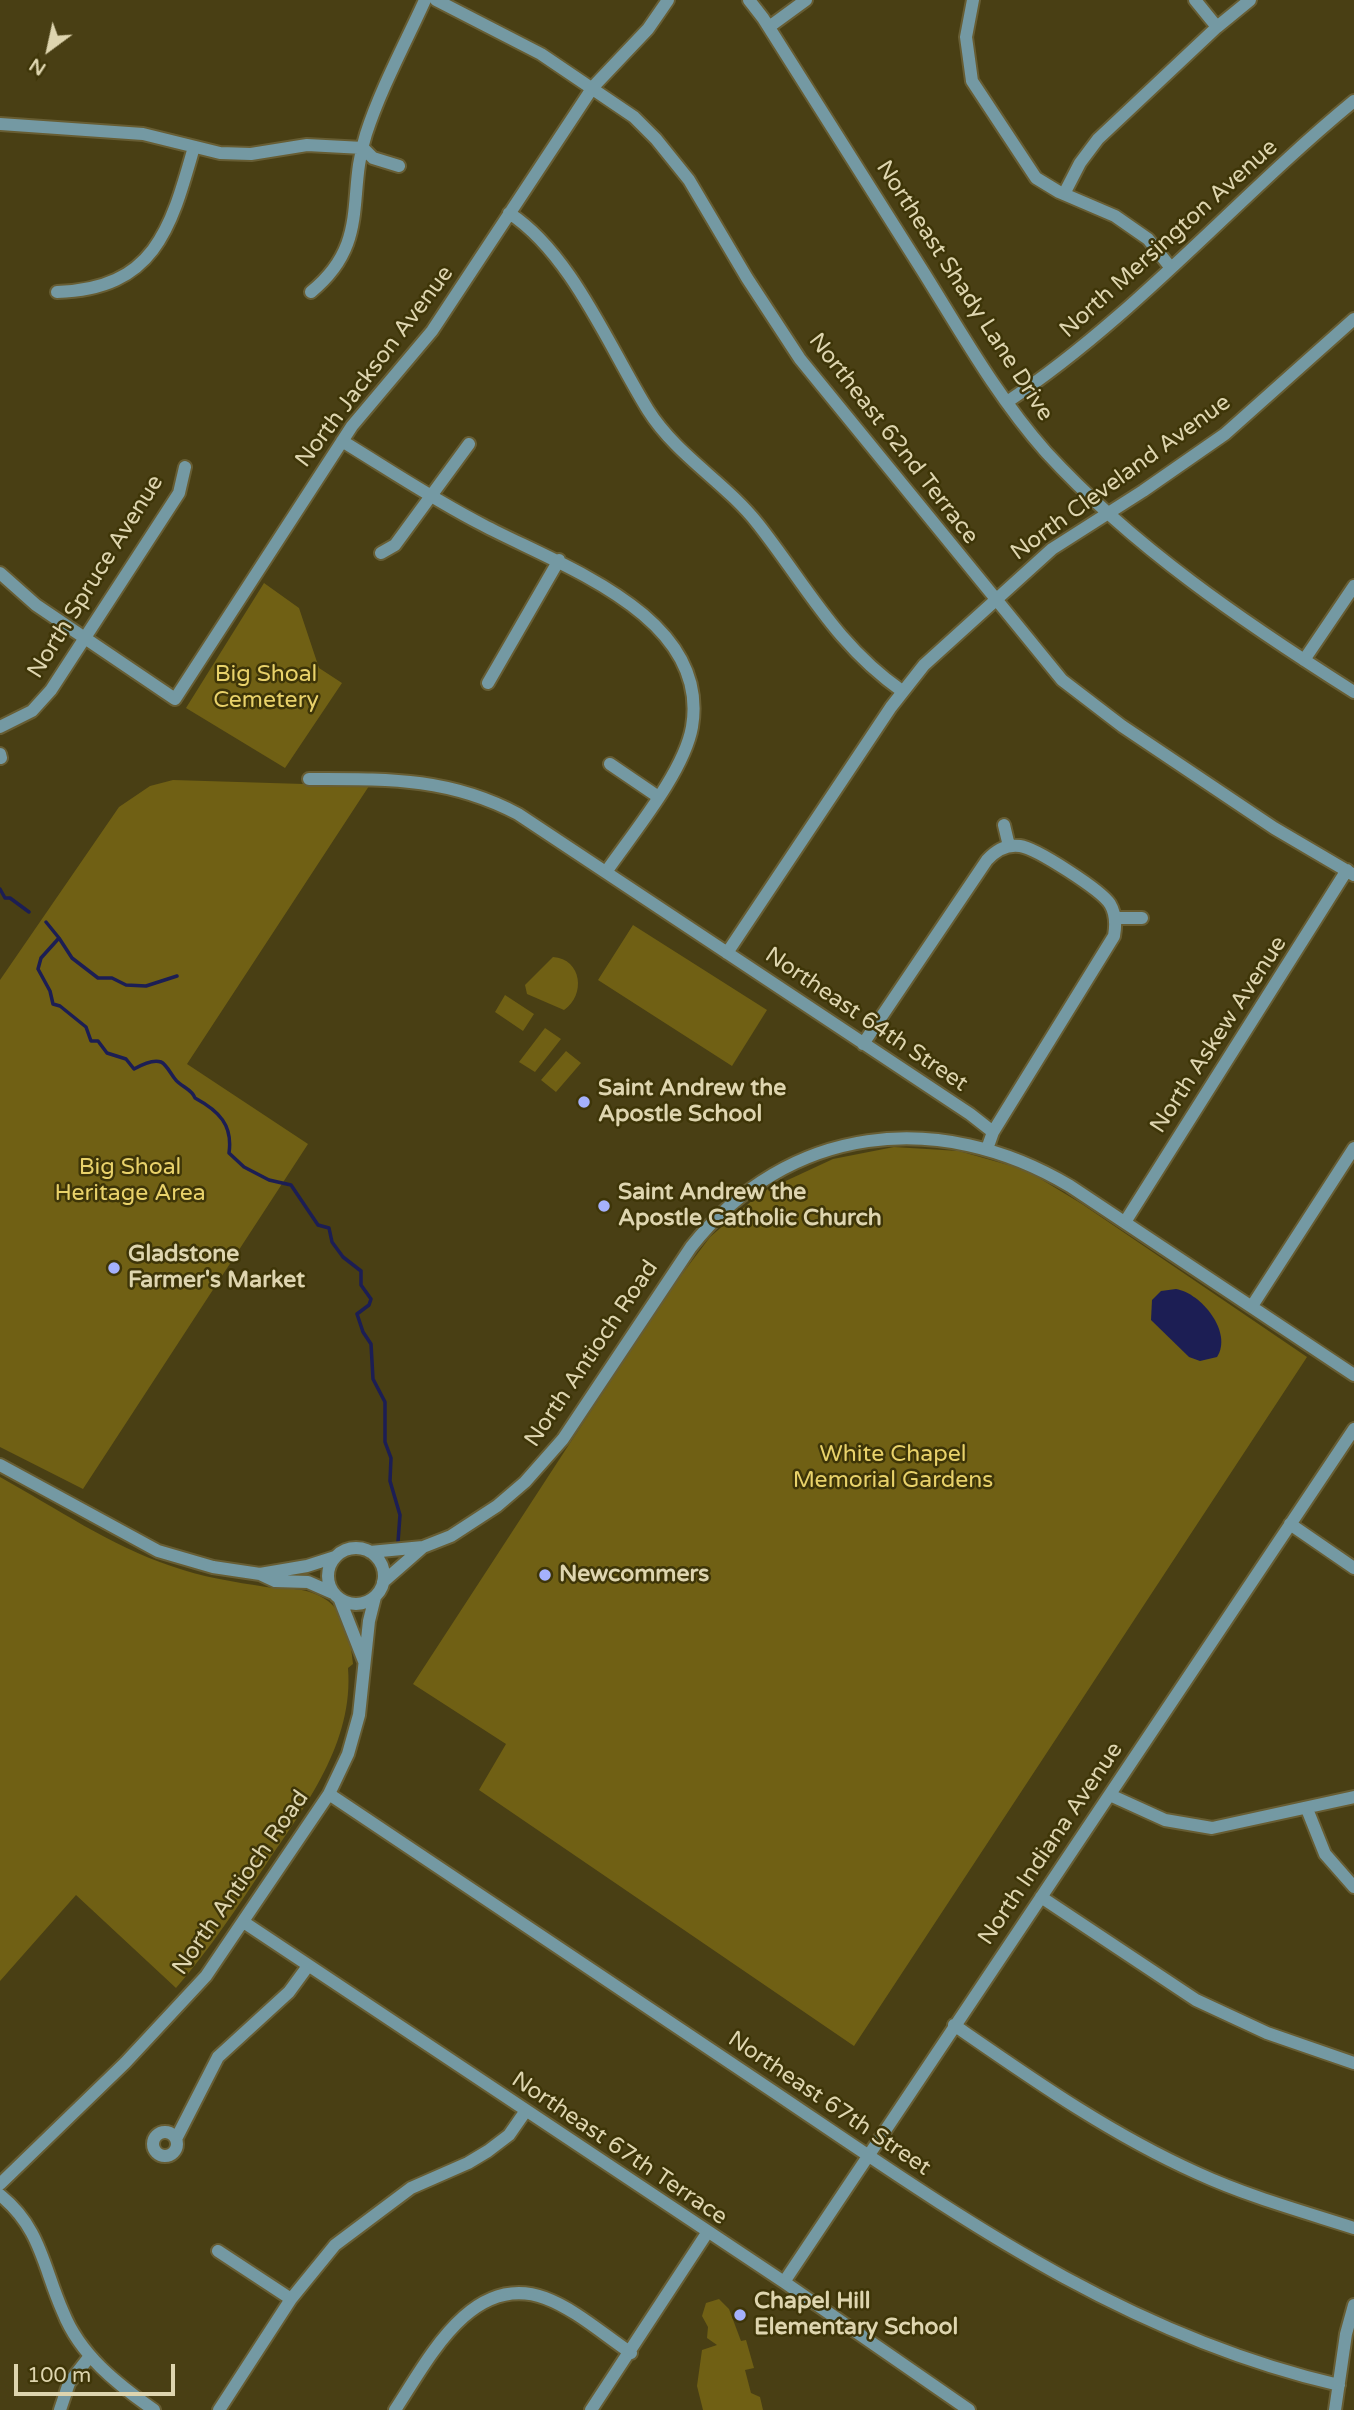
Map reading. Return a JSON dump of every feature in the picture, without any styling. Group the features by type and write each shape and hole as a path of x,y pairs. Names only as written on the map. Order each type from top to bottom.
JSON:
{"street":[{"path":"311,292 337,267 350,239 363,148 372,117 425,0"},
{"name":"Northeast 62nd Terrace","path":"436,0 510,36 593,87 634,117 670,155 800,359 1062,680 1122,726 1274,828 1350,873"},
{"name":"North Jackson Avenue","path":"85,638 175,699 342,441 432,331 593,87 648,29 668,0"},
{"name":"Northeast Shady Lane Drive","path":"749,0 769,27 1007,402 1044,450 1107,513 1220,600 1354,692"},
{"path":"769,27 806,0"},
{"path":"973,0 966,37 972,81 1036,178 1126,223 1148,239 1171,268"},
{"path":"1195,0 1217,27"},
{"path":"1064,194 1080,163 1098,139 1217,27 1250,0"},
{"name":"North Mersington Avenue","path":"1007,402 1063,363 1354,101"},
{"path":"0,124 143,134 220,153 251,154 307,145 363,148 373,158 399,166"},
{"path":"57,292 100,287 129,274 146,260 170,223 194,147"},
{"path":"509,213 548,245 649,412 671,440 758,524 843,640 876,672 902,691"},
{"name":"North Cleveland Avenue","path":"727,953 902,691 924,665 1052,549 1225,433 1354,319"},
{"path":"342,441 482,525 592,577 630,604 654,627 684,666 692,694 691,732 681,759 606,872"},
{"path":"381,553 395,545 469,444"},
{"name":"North Spruce Avenue","path":"0,727 24,716 39,705 179,493 185,467"},
{"path":"488,683 559,560"},
{"path":"0,573 21,594 85,638"},
{"path":"1304,660 1354,586"},
{"path":"610,764 657,796"},
{"name":"Northeast 64th Street","path":"309,779 439,784 479,795 518,814 993,1132"},
{"path":"1004,825 1009,846"},
{"path":"863,1044 987,860 998,850 1009,846 1031,849 1100,894 1110,905 1115,918 1114,936 993,1132 987,1149 1047,1172 1354,1375"},
{"name":"North Askew Avenue","path":"1125,1222 1350,873"},
{"path":"1115,918 1142,918"},
{"name":"North Antioch Road","path":"370,1552 423,1547 451,1536 479,1518 539,1468 577,1420 691,1247 710,1223 747,1192 785,1169 841,1145 923,1138 987,1149"},
{"path":"1252,1306 1354,1148"},
{"name":"North Indiana Avenue","path":"784,2282 1354,1429"},
{"path":"0,1465 158,1551 213,1567 260,1574 275,1581 308,1582 359,1604 375,1597 383,1582 382,1564 370,1552 352,1548 335,1557 294,1569 270,1570 260,1574"},
{"path":"1290,1524 1354,1568"},
{"name":"North Antioch Road","path":"383,1582 423,1547"},
{"path":"335,1557 328,1574 337,1596"},
{"name":"North Antioch Road","path":"337,1596 364,1661"},
{"name":"North Antioch Road","path":"0,2184 170,2017 206,1976 245,1923 329,1794 348,1754 359,1715 364,1661 375,1597"},
{"name":"Northeast 67th Street","path":"329,1794 1011,2249 1115,2306 1216,2348 1288,2373 1339,2385"},
{"path":"1110,1796 1165,1821 1212,1828 1354,1797"},
{"path":"1307,1809 1325,1854 1354,1887"},
{"path":"1041,1897 1196,2000 1267,2033 1354,2063"},
{"name":"Northeast 67th Terrace","path":"245,1923 784,2282 969,2410"},
{"path":"176,2139 218,2057 289,1992 307,1966"},
{"path":"954,2025 1079,2109 1154,2152 1242,2192 1354,2228"},
{"path":"219,2410 291,2299 335,2245 411,2188 468,2164 488,2151 509,2135 525,2112"},
{"path":"0,2195 30,2225 63,2314 90,2356 125,2390 154,2410"},
{"path":"591,2410 631,2353 707,2233"},
{"path":"218,2251 291,2299"},
{"path":"395,2410 453,2325 477,2307 503,2296 517,2294 545,2298 631,2353"},
{"path":"1335,2410 1346,2334 1354,2305"},
{"path":"60,2410 69,2383 90,2356"}],"green space":[{"name":"Big Shoal Cemetery","path":"264,583 299,608 319,668 342,683 285,768 186,708"},
{"name":"Big Shoal Heritage Area","path":"173,780 369,786 187,1064 308,1144 83,1489 0,1447 0,980 119,807 150,786"},
{"path":"633,925 767,1010 732,1066 598,980"},
{"path":"553,957 570,964 578,979 576,996 564,1010 527,994 525,985"},
{"path":"505,995 534,1014 523,1031 495,1012"},
{"path":"545,1028 561,1039 535,1072 519,1062"},
{"path":"566,1051 581,1063 556,1092 541,1080"},
{"name":"White Chapel Memorial Gardens","path":"894,1147 959,1151 1026,1170 1082,1204 1307,1357 854,2046 479,1790 506,1744 413,1684 667,1294 710,1237 762,1192 833,1159"},
{"path":"0,1477 105,1537 149,1558 218,1579 305,1591 320,1596 334,1607 346,1630 353,1664 348,1668 348,1695 343,1722 324,1772 297,1818 234,1911 176,1988 76,1895 0,1981"},
{"path":"719,2299 729,2309 741,2341 746,2340 754,2368 745,2370 751,2393 760,2397 763,2410 703,2410 697,2386 702,2350 717,2345 707,2338 708,2327 702,2316 706,2303"}],"shaded area":[{"path":"1176,1289 1195,1298 1212,1315 1221,1336 1217,1357 1200,1361 1189,1357 1151,1320 1152,1300 1161,1291"}],"waterway":[{"path":"0,889 5,898 10,898 29,912"},
{"path":"46,922 59,938 41,958 38,969 50,991 53,1004 60,1006 86,1027 91,1041 98,1041 107,1053 126,1059 134,1069 151,1062 163,1063 177,1082 223,1120 229,1134 229,1153 244,1167 269,1180 291,1185 318,1225 329,1228 332,1242 343,1257 361,1271 361,1285 371,1299 369,1305 357,1314 363,1332 371,1344 373,1379 385,1402 385,1442 391,1458 390,1481 400,1515 398,1542"},
{"path":"59,938 72,958 98,978 112,978 126,985 146,986 177,976"}],"place":[{"name":"Saint Andrew the Apostle School","path":"584,1102"},
{"name":"Saint Andrew the Apostle Catholic Church","path":"604,1206"},
{"name":"Gladstone Farmer's Market","path":"114,1268"},
{"name":"Newcommers","path":"545,1575"},
{"name":"Chapel Hill Elementary School","path":"740,2315"}]}
